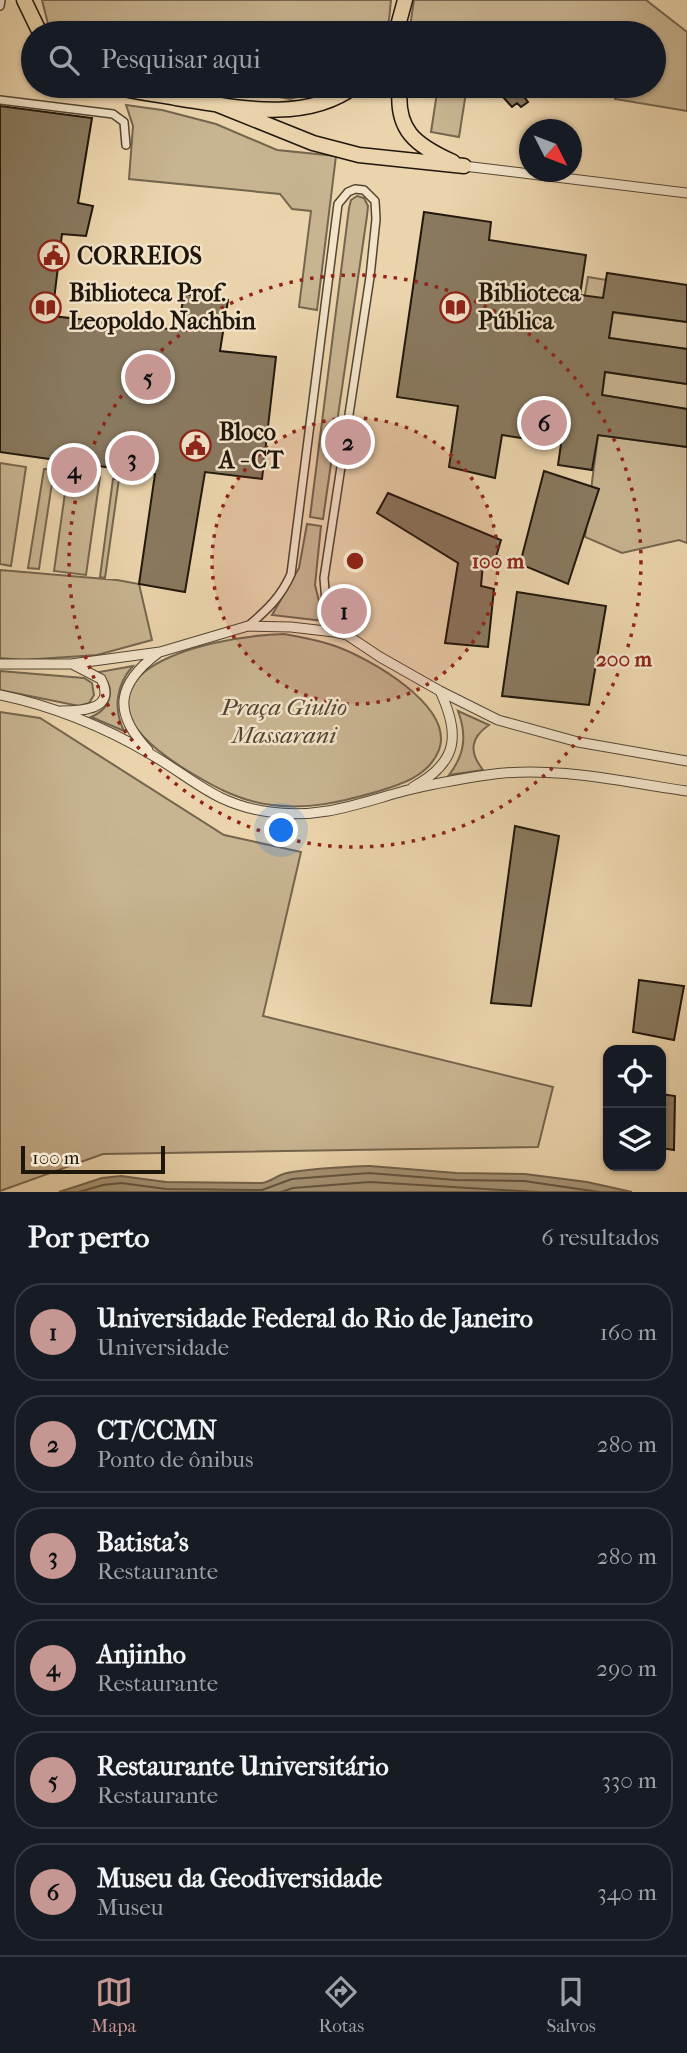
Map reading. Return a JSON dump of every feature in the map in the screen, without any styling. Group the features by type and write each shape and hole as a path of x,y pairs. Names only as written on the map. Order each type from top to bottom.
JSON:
{"highway":[{"path":"24,0 33,21"},
{"path":"29,0 30,16"},
{"path":"400,21 407,0"},
{"path":"407,0 407,21"},
{"path":"181,98 267,109 301,108 335,98"},
{"path":"399,98 402,120 408,133 432,153 464,166"},
{"path":"216,104 313,142 359,155 464,166"}],"street":[{"path":"0,6 1,0"},
{"path":"0,100 113,114 124,122 126,145"},
{"path":"464,166 687,193"},
{"path":"248,626 272,606 285,589 291,574 338,204 348,192 360,189 368,192 375,201 376,219 368,289 324,578 326,602 347,635 440,691 498,720 578,742 660,757 687,759"},
{"path":"0,664 71,664 160,652 248,626 291,627 347,635"},
{"path":"153,755 134,735 125,719 123,704 125,690 133,675 160,652"},
{"path":"56,711 90,710 102,700 105,692 101,679 71,664"},
{"path":"405,791 432,774 444,761 450,748 454,731 440,691"},
{"path":"0,695 88,723 153,755 202,789 224,800 244,808 270,812 318,814 405,791 488,775 526,771 552,772 687,791"}],"green space":[{"path":"42,0 391,0 388,21 47,21"},
{"path":"414,0 646,0 687,32 687,111 615,99 666,98 666,21 411,21"},
{"path":"436,98 465,98 459,137 431,132"},
{"path":"126,105 162,110 216,124 277,150 336,156 317,310 299,307 311,211 292,209 280,194 129,179 133,126"},
{"path":"357,196 364,198 368,206 367,216 323,519 310,517 349,208 351,200"},
{"path":"588,277 619,282 615,313 687,322 687,349 610,338 597,413 565,408"},
{"path":"605,372 687,384 687,409 602,395"},
{"path":"598,435 687,447 687,543 679,540 622,553 585,537"},
{"path":"0,463 26,467 11,566 0,564"},
{"path":"44,469 54,470 39,569 28,568"},
{"path":"68,472 100,477 86,575 54,571"},
{"path":"113,479 119,479 105,578 100,577"},
{"path":"307,524 321,526 315,585 324,621 272,615 299,568"},
{"path":"0,570 139,584 152,640 97,655 23,660 0,658"},
{"name":"Praça Giulio Massarani","path":"284,634 322,642 350,652 406,686 434,717 441,733 439,750 428,767 404,782 350,799 311,806 272,805 235,796 213,785 180,766 142,735 127,709 132,686 150,668 179,653 214,643"},
{"path":"133,666 123,681 118,697 118,714 124,731 91,717 104,708 110,697 108,684 99,672"},
{"path":"0,671 84,678 92,683 94,695 89,703 79,706 0,690"},
{"path":"458,711 489,725 478,735 474,746 475,757 483,770 449,775 463,744 463,728"},
{"path":"0,712 40,718 224,835 301,852 263,1016 553,1087 538,1147 103,1154 0,1191"}],"water":[{"path":"370,1166 456,1173 525,1174 587,1182 632,1192 59,1192 102,1178 121,1176 166,1182 262,1183 297,1171"}],"building":[{"path":"504,98 525,98 528,102 521,107 517,103 512,107"},
{"path":"0,106 92,118 78,203 93,206 86,236 62,234 52,316 178,330 184,294 228,300 220,351 276,357 262,479 205,472 185,592 139,584 155,474 0,452"},
{"path":"424,212 491,222 489,240 586,255 580,295 603,298 607,273 687,285 687,322 613,312 609,338 687,349 687,384 605,372 602,395 687,409 687,447 598,435 592,470 558,465 561,444 502,435 495,478 449,467 458,406 397,397"},
{"path":"544,471 599,489 568,584 520,564"},
{"path":"388,493 501,540 493,567 483,563 481,586 494,589 488,647 445,643 458,563 377,513"},
{"path":"517,592 606,606 589,705 502,696"},
{"path":"515,826 559,836 531,1006 491,1003"},
{"path":"639,980 684,986 674,1040 633,1032"},
{"path":"666,1095 675,1096 674,1150 666,1149"}],"place":[{"name":"CORREIOS","path":"54,256"},
{"name":"Biblioteca Prof. Leopoldo Nachbin","path":"46,307"},
{"name":"Biblioteca Pública","path":"455,307"},
{"name":"Restaurante Universitário","path":"148,377"},
{"name":"Museu da Geodiversidade","path":"544,423"},
{"name":"CT/CCMN","path":"348,442"},
{"name":"Bloco A - CT","path":"196,446"},
{"name":"Batista's","path":"132,458"},
{"name":"Anjinho","path":"74,470"},
{"name":"Universidade Federal do Rio de Janeiro","path":"344,611"}]}
